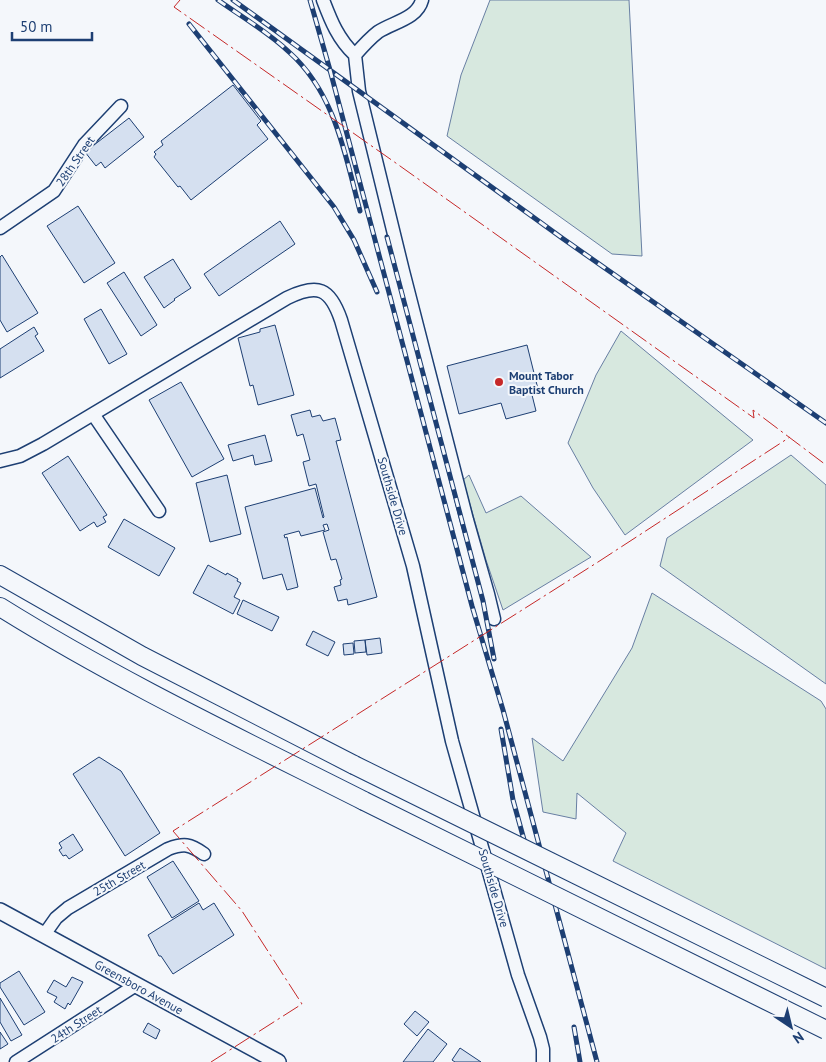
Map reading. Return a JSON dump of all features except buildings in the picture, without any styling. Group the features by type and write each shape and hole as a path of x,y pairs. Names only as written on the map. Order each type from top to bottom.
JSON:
{"highway":[{"path":"0,575 142,656 354,765 826,998"},
{"path":"0,607 75,652 155,696 826,1030"}],"main road":[{"name":"Greensboro Avenue","path":"0,911 278,1062"}],"street":[{"path":"324,0 338,35 345,46 355,55 359,91 394,235 494,619"},
{"path":"355,55 376,34 392,24 409,18 418,9 422,0"},
{"name":"28th Street","path":"0,228 54,191 84,145 121,106"},
{"name":"Southside Drive","path":"0,461 20,456 287,298 311,289 323,291 332,300 341,320 414,566 452,740 518,975 540,1037 543,1049 542,1062"},
{"path":"93,414 158,511"},
{"name":"25th Street","path":"44,935 56,918 68,908 168,849 180,845 193,847 204,854"},
{"name":"24th Street","path":"16,1062 136,985"}],"shaded area":[{"path":"490,0 629,0 642,256 612,254 447,136 461,75"},
{"path":"621,331 753,440 625,535 593,488 568,443 596,375"},
{"path":"791,455 826,485 826,684 660,566 667,538"},
{"path":"469,475 486,513 521,496 591,557 503,610 486,560 463,480"},
{"path":"652,593 821,701 826,709 826,969 613,861 626,833 577,793 576,819 543,812 532,738 563,761 632,648"}],"railway":[{"path":"218,0 264,31 305,68 328,105 343,146 360,211"},
{"path":"233,0 562,238 826,423"},
{"path":"310,0 472,606 503,710 597,1062"},
{"path":"189,24 334,207 354,240 377,292"},
{"path":"387,237 483,601 494,659"},
{"path":"501,729 513,800 526,847"},
{"path":"574,1027 580,1062"}],"power":[{"path":"180,0 174,7 754,418 753,410 826,465"},
{"path":"211,1062 302,1004 242,911 173,831 598,562 790,437"}],"place":[{"name":"Mount Tabor Baptist Church","path":"499,382"}]}
